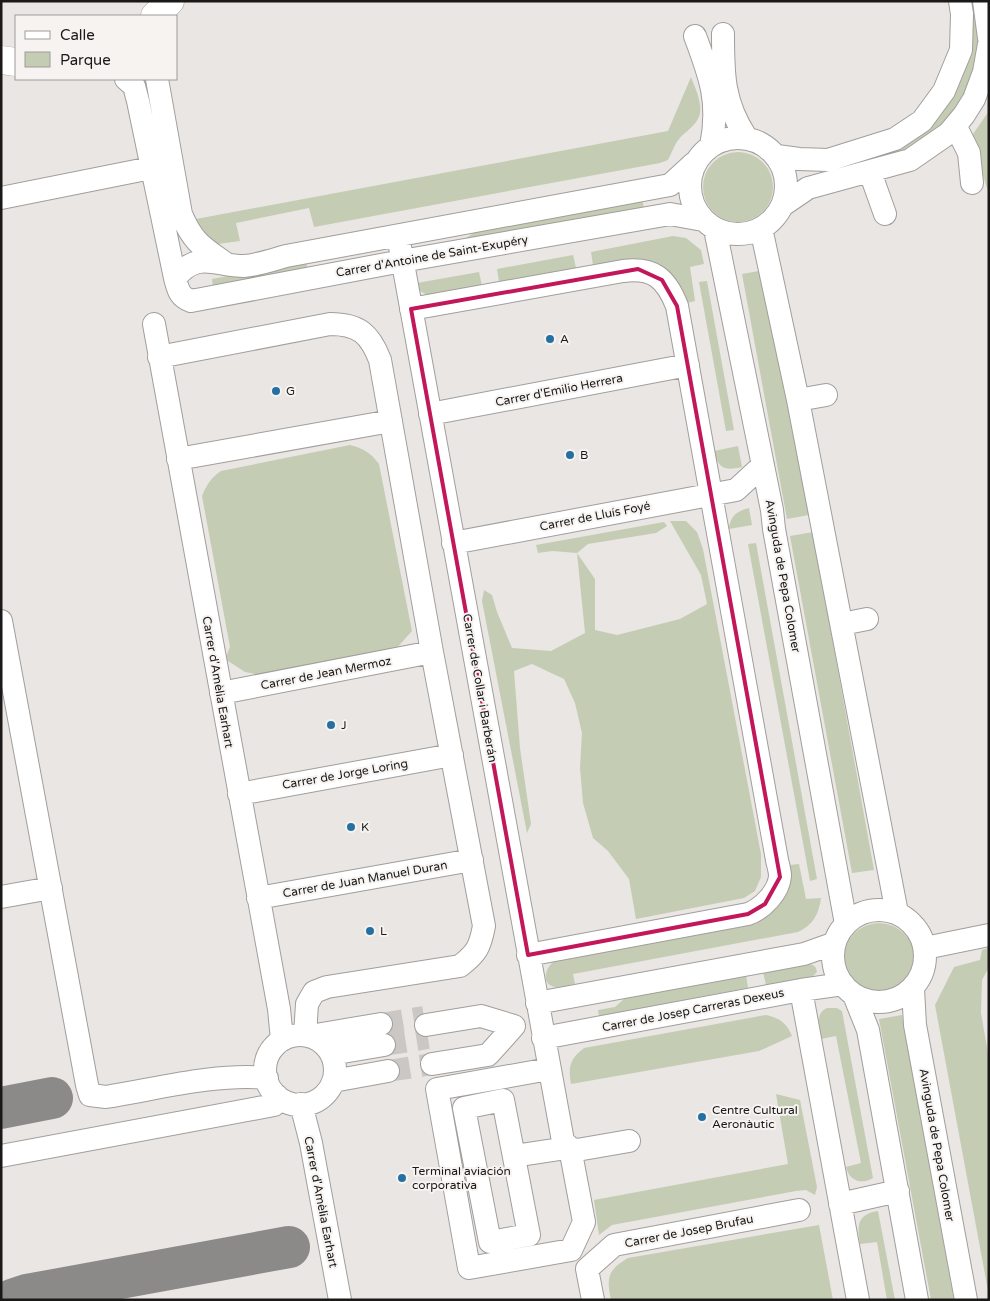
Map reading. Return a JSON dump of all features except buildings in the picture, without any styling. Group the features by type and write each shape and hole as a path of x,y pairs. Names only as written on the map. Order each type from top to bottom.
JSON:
{"main road":[{"path":"1,60 15,62"}],"street":[{"path":"777,156 828,160 895,139 922,120 944,91 961,50 962,14 960,1"},
{"path":"984,1 989,38"},
{"path":"723,34 723,72 726,95 732,113 746,137"},
{"path":"695,36 709,72 714,97 716,115 711,146"},
{"path":"783,205 808,188 910,160 949,133 956,127 964,115 977,90 984,72 989,44"},
{"name":"Carrer d'Antoine de Saint-Exupéry","path":"127,80 134,86 187,230 198,244 228,265"},
{"name":"Carrer d'Antoine de Saint-Exupéry","path":"157,80 162,165 175,278 180,293 184,299 191,302 402,261 670,214 709,224"},
{"path":"956,127 969,153 972,183"},
{"path":"729,137 746,137 766,146 777,156 784,171 787,188 783,205 775,218 761,228 751,233 734,234 709,224 695,209 690,193 690,180 694,163 711,146 729,137"},
{"name":"Carrer d'Antoine de Saint-Exupéry","path":"175,278 183,268 198,262 244,266 264,263 286,256 670,186 694,163"},
{"path":"1,198 162,165"},
{"path":"870,172 885,214"},
{"name":"Avinguda de Pepa Colomer","path":"709,224 772,510 846,924"},
{"path":"761,228 798,400 897,912"},
{"name":"Carrer de Collar i Barberán","path":"398,236 549,1069 584,1222 571,1250 470,1268 437,1089 549,1069"},
{"path":"411,310 638,269 653,274 662,280 668,288 677,306 688,365 780,877 775,890 757,912 528,955"},
{"name":"Carrer d'Amèlia Earhart","path":"154,324 279,1009 282,1040"},
{"path":"1,621 7,684 51,888 90,1095 106,1098 222,1078 249,1076 272,1087 286,1102 308,1104 319,1099 327,1092 323,1052 307,1004 314,992 327,987 460,966 474,955 480,944 484,926 432,652 380,360 374,344 362,332 345,325 330,324 160,357"},
{"name":"Carrer d'Emilio Herrera","path":"430,414 688,365"},
{"path":"798,400 826,395"},
{"path":"178,459 391,421"},
{"path":"763,465 736,490 772,510"},
{"name":"Carrer de Lluís Foyé","path":"453,542 736,490"},
{"path":"842,624 867,619"},
{"name":"Carrer de Jean Mermoz","path":"220,693 432,652"},
{"name":"Carrer de Jorge Loring","path":"239,794 452,755"},
{"name":"Carrer de Juan Manuel Duran","path":"258,898 472,860"},
{"path":"1,897 51,888"},
{"path":"848,990 866,1001 886,1002 900,998 913,989 924,969 925,948 919,931 906,918 897,912 881,909 865,912 846,924 835,943 834,964 868,1030 918,1300"},
{"path":"925,948 989,935"},
{"path":"514,1026 484,1030 428,1039 514,1026 540,1021 804,954 835,943"},
{"name":"Avinguda de Pepa Colomer","path":"913,989 915,1025 966,1300"},
{"path":"801,990 858,1300"},
{"name":"Carrer de Josep Carreras Dexeus","path":"540,1021 801,990 848,990"},
{"path":"1,1156 274,1105 267,1061 270,1053 282,1040 292,1036 323,1052 384,1046 323,1052"},
{"path":"503,1100 515,1164 529,1235 490,1242 464,1108 503,1100"},
{"name":"Carrer d'Amèlia Earhart","path":"301,1104 311,1143 340,1300"},
{"path":"515,1164 560,1149 576,1150 629,1141"},
{"path":"840,1204 898,1191"},
{"name":"Carrer de Josep Brufau","path":"593,1300 587,1268 614,1245 799,1210"}],"highlighted area":[{"path":"638,269 662,280 677,306 780,877 765,904 748,914 528,955 411,309"}],"green space":[{"path":"968,1 978,1 979,45 975,68 965,95 935,134 915,148 833,174 917,133"},
{"path":"691,77 699,100 699,117 677,141 668,160 660,163 314,227 309,208 236,223 240,241 218,244 206,234 196,219 668,131"},
{"path":"989,111 989,194 975,151 973,134"},
{"path":"731,152 745,152 758,158 767,167 773,180 773,194 763,212 745,222 731,222 718,216 709,207 703,194 703,180 709,167 718,158"},
{"path":"642,199 644,208 460,242 478,230"},
{"path":"673,236 686,238 701,250 704,264 690,267 695,301 687,303 682,288 671,276 646,261 632,259 593,265 591,252"},
{"path":"573,255 576,268 499,282 497,269"},
{"path":"306,262 308,270 213,288 212,279"},
{"path":"764,270 809,515 787,519 742,274"},
{"path":"479,272 482,286 427,295 420,291 417,283"},
{"path":"707,281 734,430 726,431 699,282"},
{"path":"350,445 366,451 379,464 412,631 395,650 259,675 245,672 225,659 230,647 202,496 212,479 221,471"},
{"path":"738,446 742,467 731,469 720,465 714,451"},
{"path":"749,508 752,525 729,529 735,515"},
{"path":"670,521 686,521 697,532 703,549 761,854 761,877 755,891 744,898 636,919 629,879 608,851 593,838 583,803 580,768 582,733 575,703 564,679 532,664 514,671 520,748 531,824 527,833 482,601 484,590 492,595 512,648 551,651 585,633 577,553 595,579 595,630 617,635 680,619 707,604 701,575"},
{"path":"664,522 667,526 656,533 588,544 577,553 552,551 538,553 536,545"},
{"path":"813,532 874,870 852,873 790,536"},
{"path":"756,543 817,879 810,881 748,544"},
{"path":"799,864 806,899 821,898 819,909 814,918 808,926 798,932 573,974 575,984 562,987 555,987 546,980 546,972 553,962 756,924 771,913 783,900 789,884 790,865"},
{"path":"872,923 886,923 899,929 908,938 914,951 912,971 904,983 886,993 872,993 859,987 850,978 844,965 844,951 850,938 859,929"},
{"path":"989,948 989,967 982,980 981,1013 989,1059 989,1296 935,1005 954,967 980,960 982,950"},
{"path":"809,964 817,970 812,977 766,985 763,972"},
{"path":"746,975 748,988 599,1016 598,1010 615,1007 626,997"},
{"path":"827,1008 837,1008 842,1011 873,1178 865,1181 856,1180 850,1176 846,1167 861,1163 836,1036 821,1039 819,1018 820,1014"},
{"path":"766,1015 782,1022 792,1036 759,1051 571,1084 571,1063 584,1048"},
{"path":"902,1015 954,1300 931,1300 879,1019"},
{"path":"776,1094 800,1100 817,1187 815,1195 806,1190 796,1191 612,1225 599,1235 594,1200 788,1164"},
{"path":"878,1211 895,1300 887,1300 877,1242 860,1244 859,1226 862,1218"},
{"path":"819,1225 833,1300 611,1300 610,1275 616,1266 628,1258"}],"taxiway":[{"path":"1,1108 52,1098"},
{"path":"12,1300 27,1295 289,1247"}],"tunnel":[{"path":"381,1024 424,1017"},
{"path":"384,1045 428,1038"},
{"path":"388,1071 432,1064"}],"place":[{"name":"A","path":"550,339"},
{"name":"G","path":"276,391"},
{"name":"B","path":"570,455"},
{"name":"J","path":"331,725"},
{"name":"K","path":"351,827"},
{"name":"L","path":"370,931"},
{"name":"Centre Cultural Aeronàutic","path":"702,1117"},
{"name":"Terminal aviación corporativa","path":"402,1178"}]}
